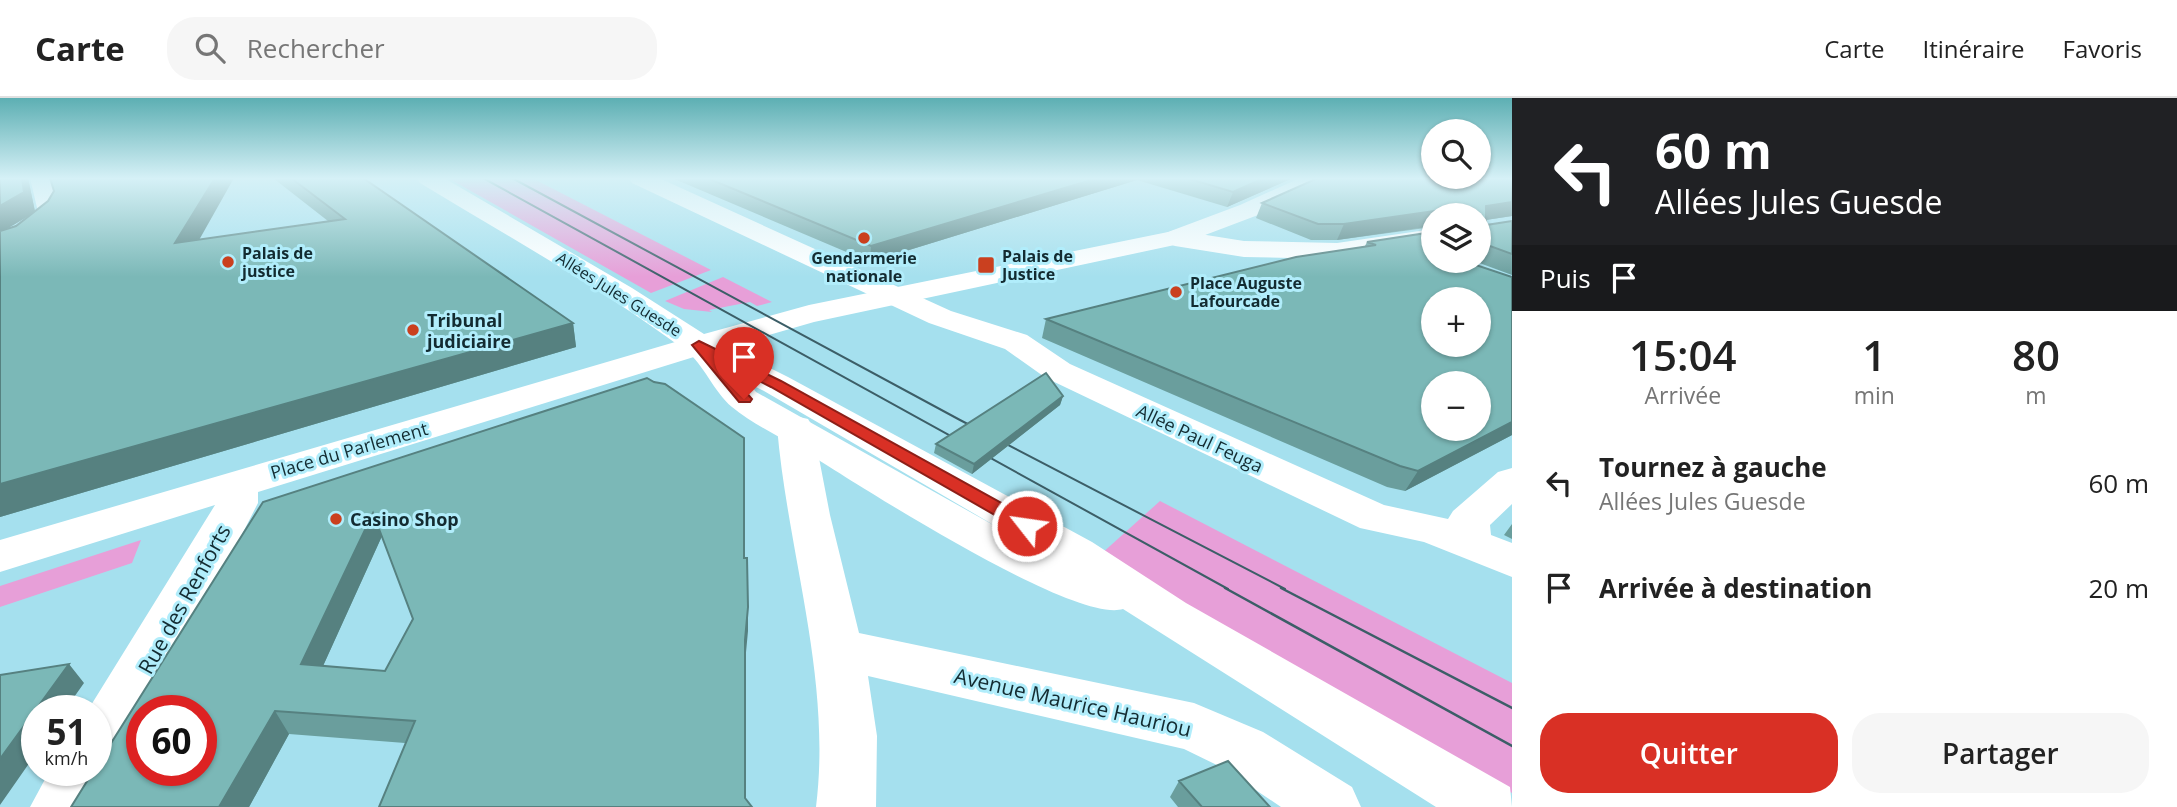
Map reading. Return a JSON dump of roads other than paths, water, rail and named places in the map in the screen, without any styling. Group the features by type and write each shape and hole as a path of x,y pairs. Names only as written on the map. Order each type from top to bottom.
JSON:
{"street":[{"path":"0,247 44,222 50,211"},
{"name":"Allées Jules Guesde","path":"483,211 622,294 699,345 744,399 795,427"},
{"path":"716,211 906,294 1175,238 1246,211"},
{"path":"1175,238 1244,249 1359,250 1421,239"},
{"path":"1397,243 1421,252"},
{"name":"Place du Parlement","path":"0,556 699,345 809,314 906,294"},
{"name":"Allée Paul Feuga","path":"906,294 940,317 1016,342 1058,371 1375,518 1433,529 1512,561"},
{"path":"699,345 776,384 1076,553 1169,617 1489,807"},
{"path":"795,427 969,533 1054,573 1169,617"},
{"path":"795,427 811,528 839,649 850,721 846,807"},
{"path":"1470,542 1468,520 1512,481"},
{"name":"Rue des Renforts","path":"112,720 210,554 237,503 238,483"},
{"name":"Avenue Maurice Hauriou","path":"839,649 1194,727 1243,750 1331,807"},
{"path":"60,807 72,786"}],"tram line":[{"path":"543,211 1228,589"},
{"path":"573,211 960,420 1285,589"},
{"path":"1225,588 1512,746"},
{"path":"1281,588 1512,708"}],"place":[{"name":"Gendarmerie nationale","path":"864,238"},
{"name":"Palais de justice","path":"228,262"},
{"name":"Palais de Justice","path":"986,265"},
{"name":"Place Auguste Lafourcade","path":"1176,292"},
{"name":"Tribunal judiciaire","path":"413,330"},
{"name":"Casino Shop","path":"336,519"}]}
